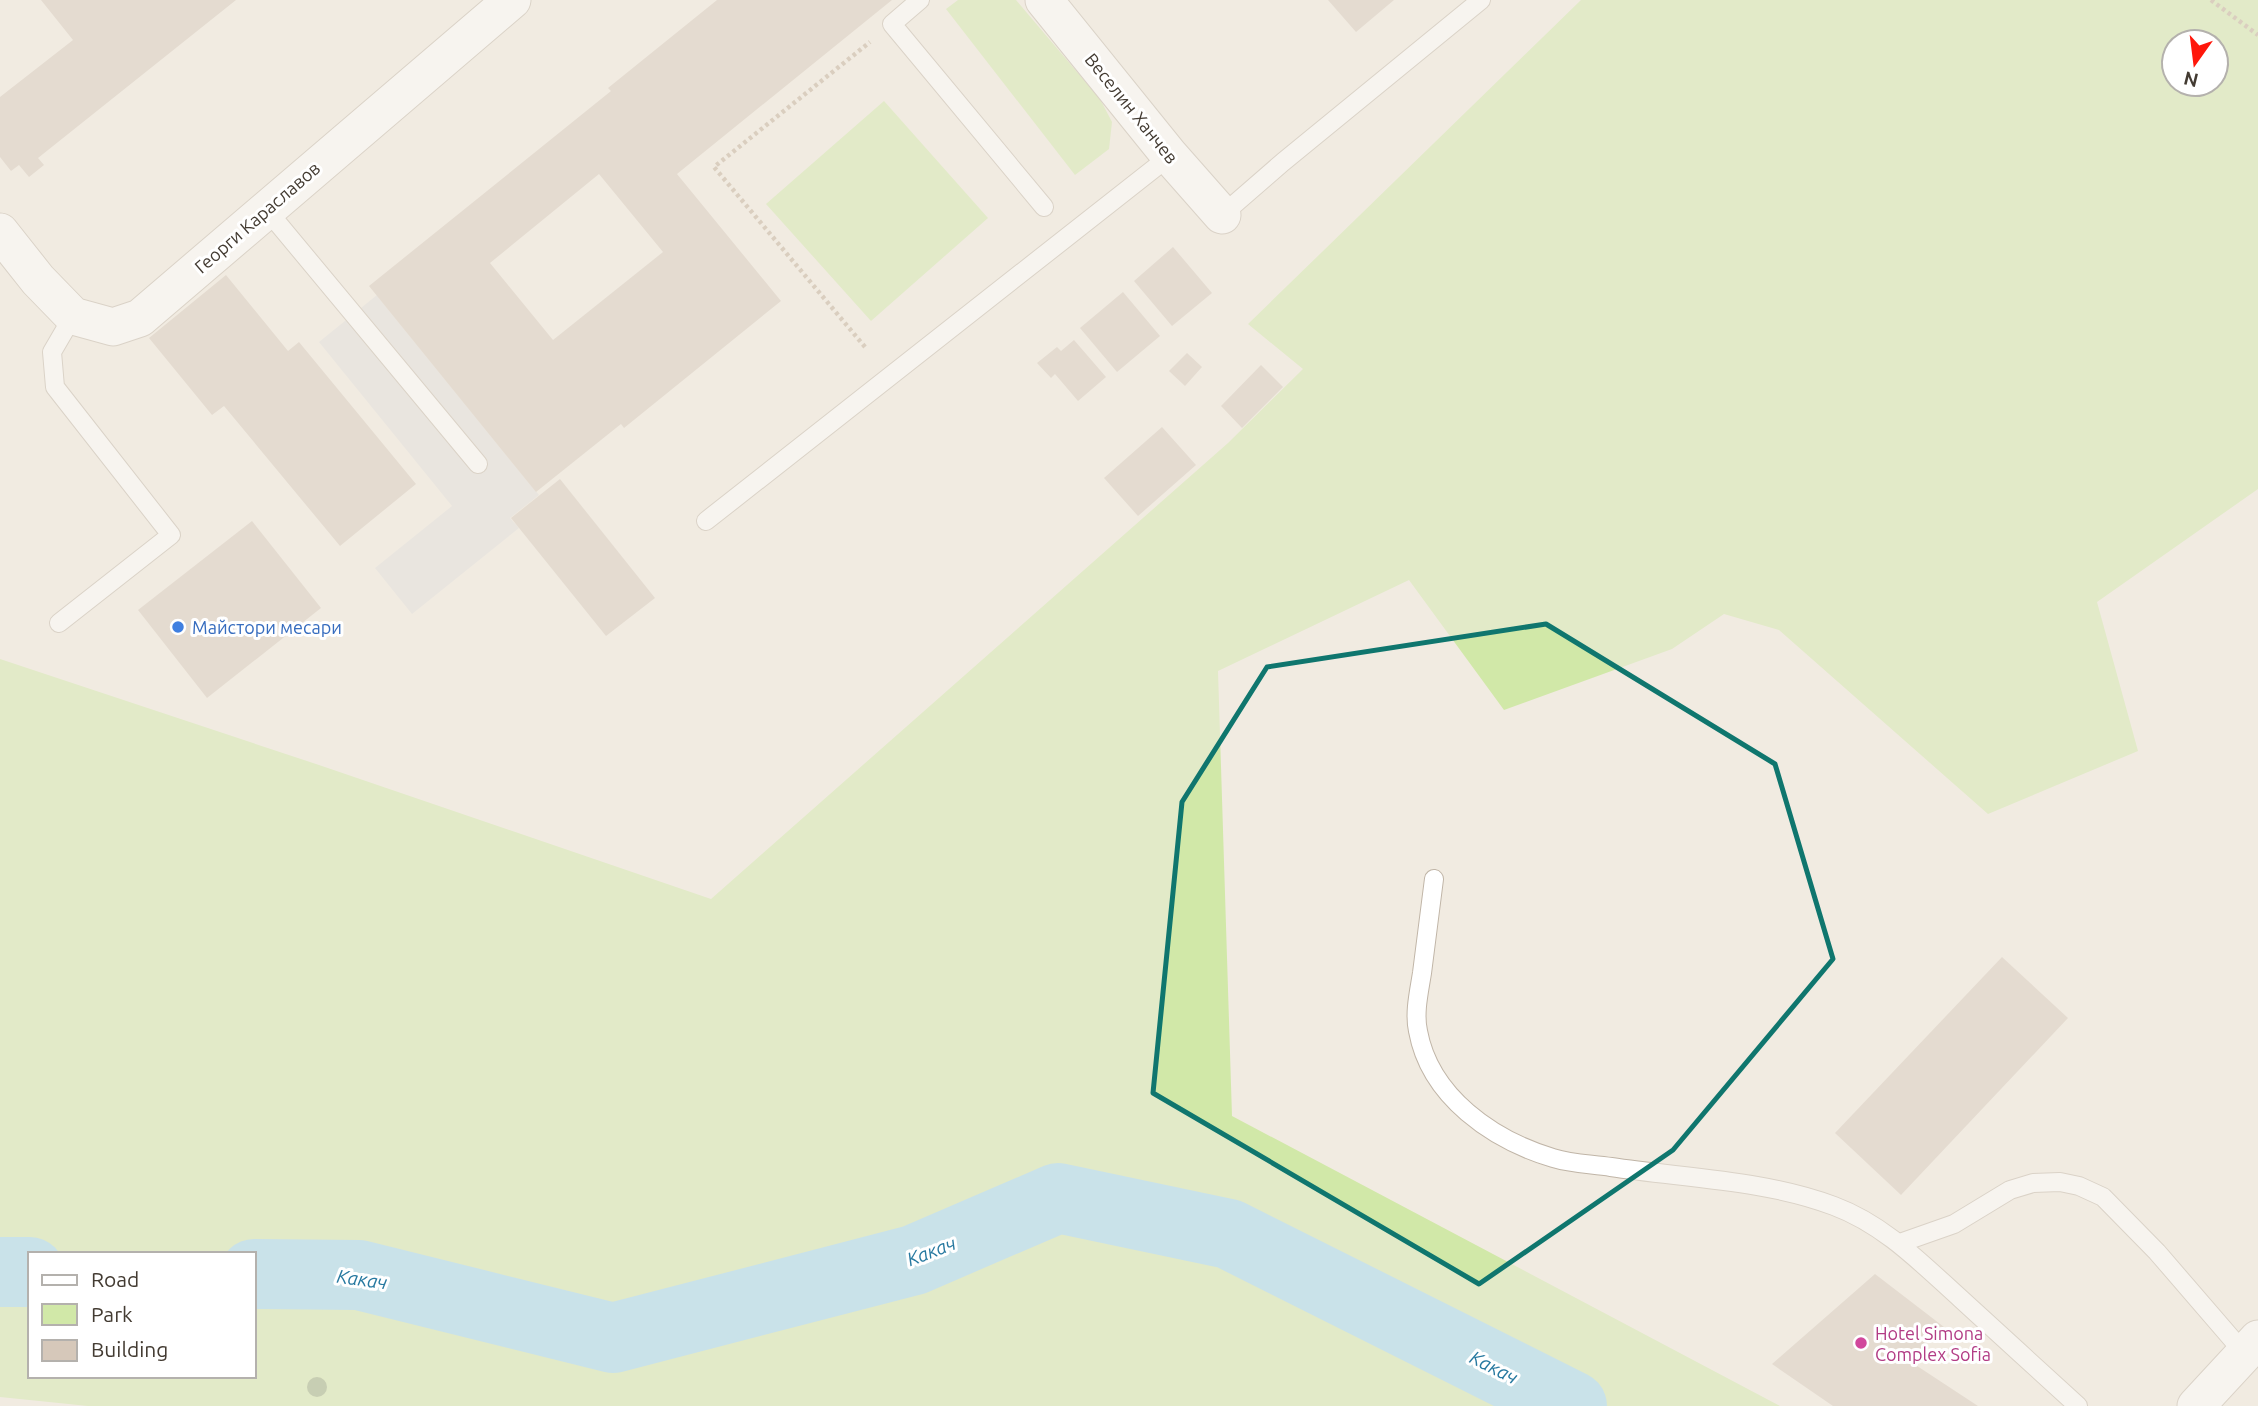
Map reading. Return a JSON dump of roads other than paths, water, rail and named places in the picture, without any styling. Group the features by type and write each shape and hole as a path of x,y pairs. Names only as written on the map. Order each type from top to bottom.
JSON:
{"street":[{"name":"Георги Караславов","path":"73,316 113,327 140,318 512,0"},
{"name":"Веселин Ханчев","path":"1044,0 1170,156 1222,215"},
{"path":"0,232 38,280 73,316"},
{"path":"2196,1406 2251,1346"}],"lane":[{"path":"920,0 892,24 1044,207"},
{"path":"1222,215 1481,0"},
{"path":"706,521 1170,156"},
{"path":"266,209 478,464"},
{"path":"59,623 171,535 55,387 52,352 73,316"},
{"path":"1434,879 1418,1000 1417,1029 1423,1053 1436,1080 1459,1105 1521,1147 1556,1159 1807,1196 1864,1220 1900,1243 2078,1406"},
{"path":"1900,1243 1954,1224 2010,1190 2033,1183 2060,1182 2079,1186 2104,1197 2251,1346"}],"waterway":[{"name":"Какач","path":"256,1274 359,1275 613,1338 914,1260 1058,1198 1229,1234 1572,1406"},
{"name":"Какач","path":"0,1272 28,1272"}],"place":[{"name":"Майстори месари","path":"178,627"},
{"name":"Hotel Simona Complex Sofia","path":"1861,1343"}]}
